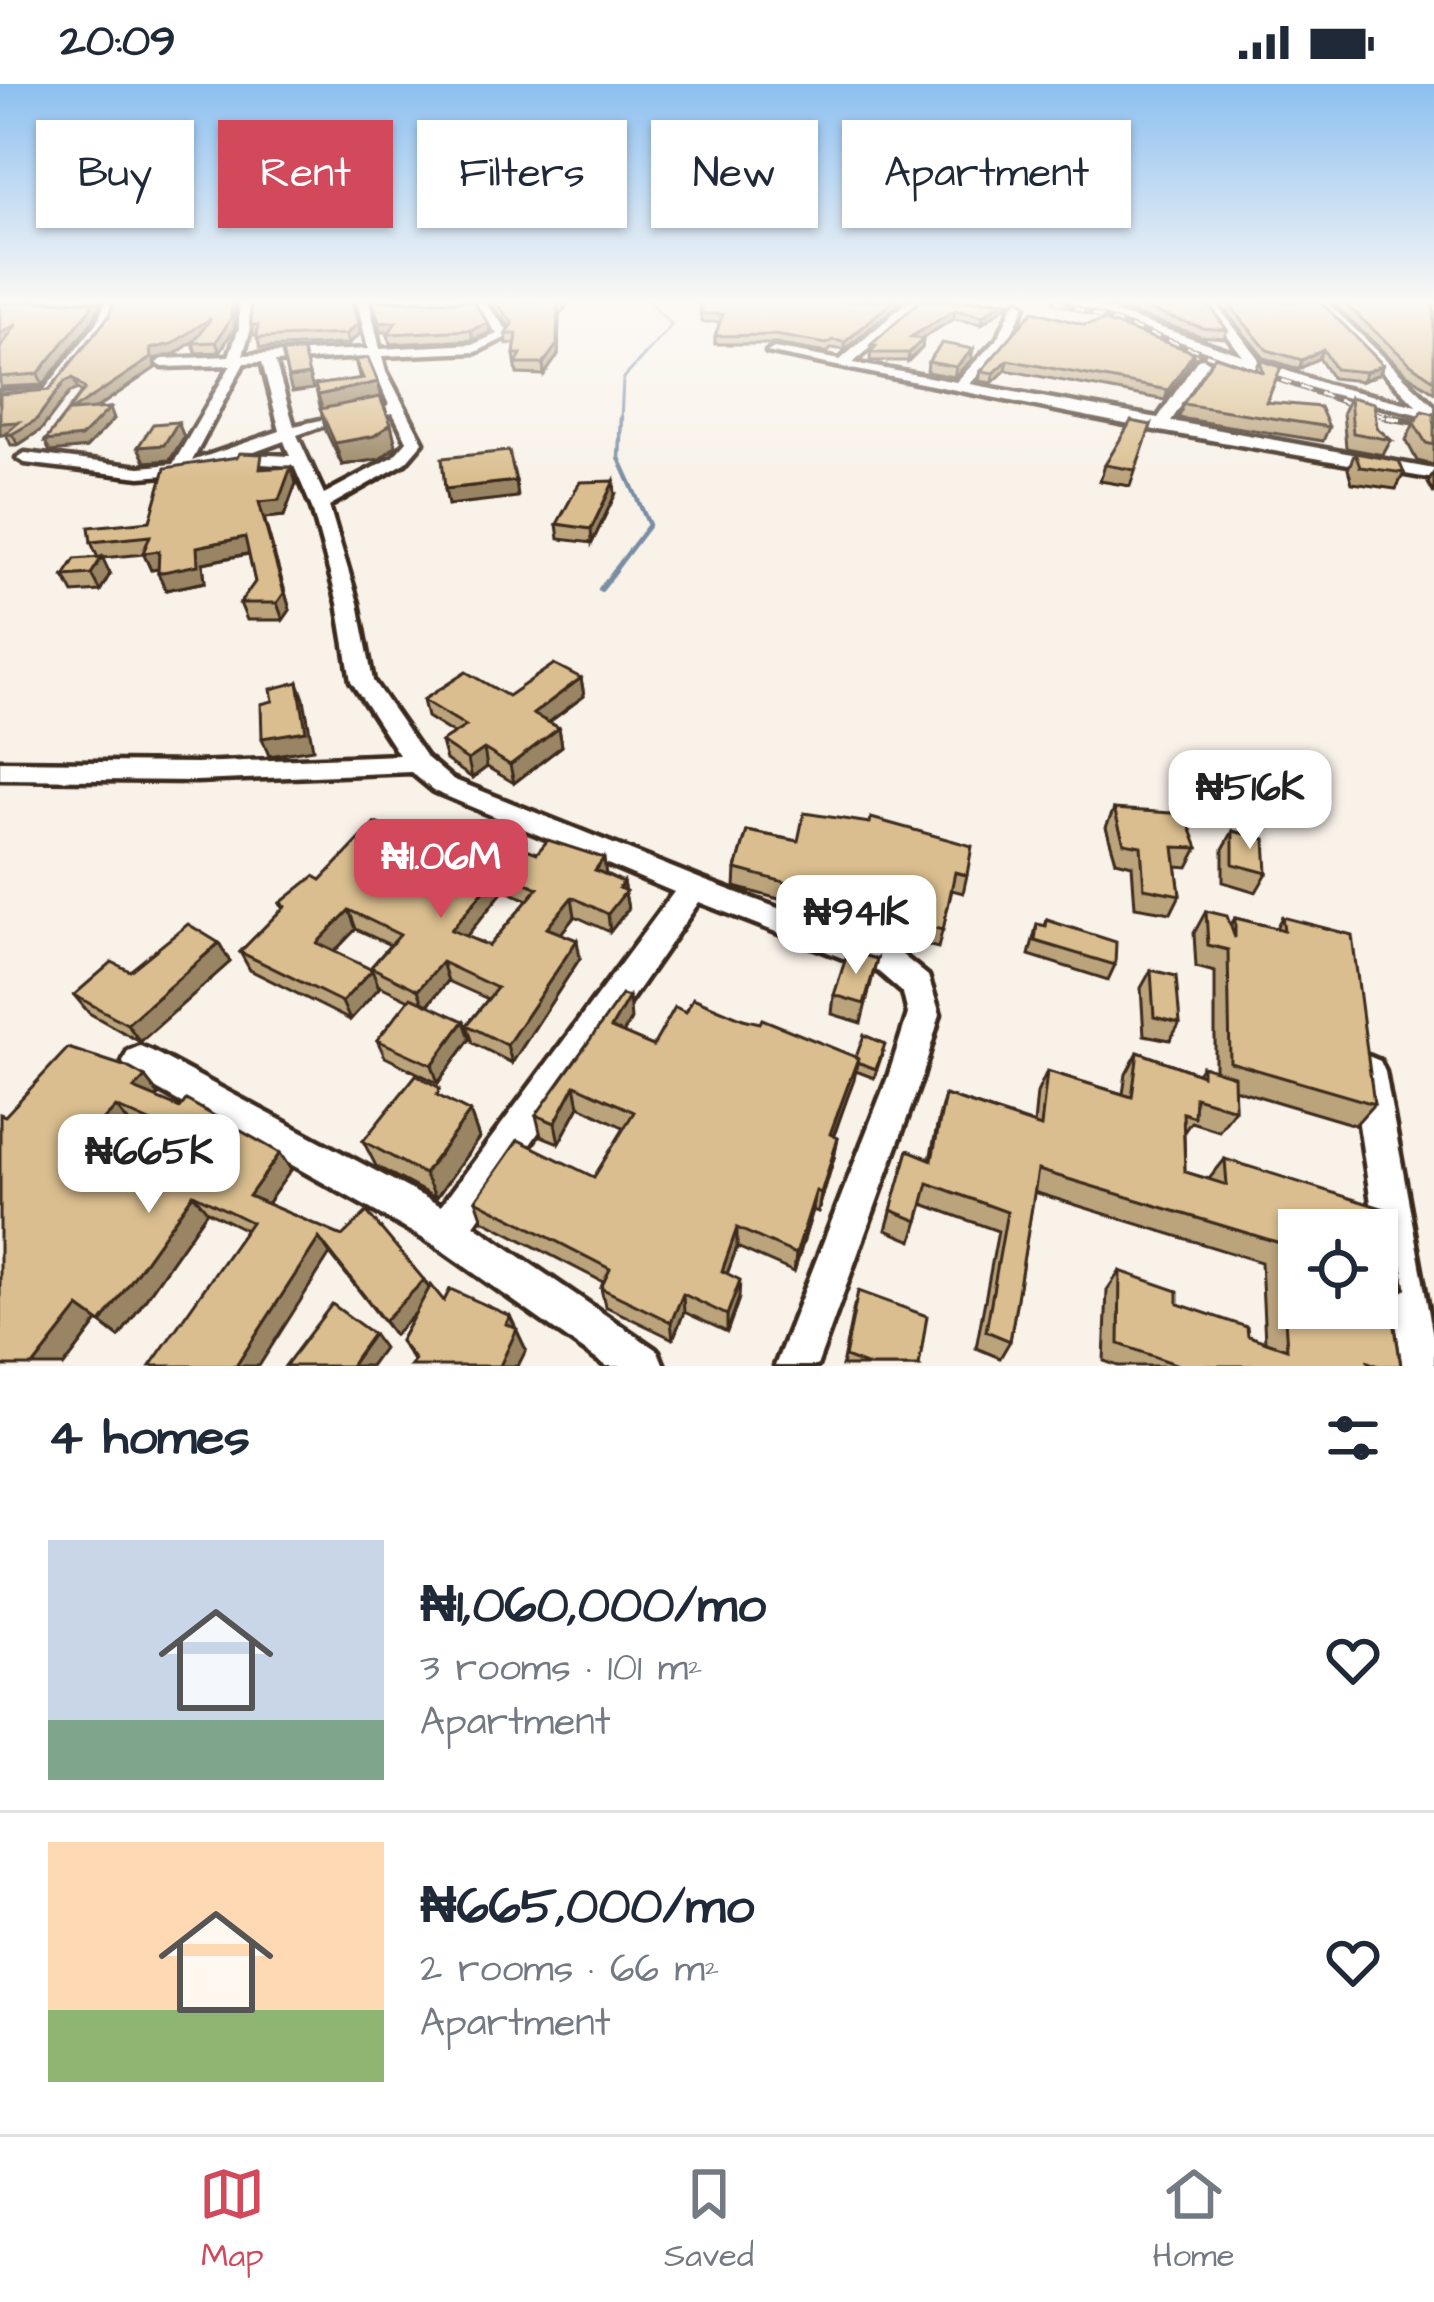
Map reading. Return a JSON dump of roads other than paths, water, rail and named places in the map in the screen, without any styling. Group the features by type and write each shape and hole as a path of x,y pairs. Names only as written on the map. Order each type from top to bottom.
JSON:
{"street":[{"path":"0,396 49,393 69,361"},
{"path":"179,469 225,392 238,364 234,361"},
{"path":"163,363 268,361 288,433 319,504 348,603 359,669 417,763 442,784 693,889 890,963 917,986 924,1014 905,1077 796,1366"},
{"path":"319,504 411,450 415,442 379,371 378,361"},
{"path":"820,361 1434,474"},
{"path":"842,365 847,361"},
{"path":"960,386 984,361"},
{"path":"1242,361 1324,388 1434,414 1380,361"},
{"path":"1252,361 1256,366"},
{"path":"1160,426 1203,362"},
{"path":"0,459 110,465 140,472 179,469 224,458 318,422 400,407"},
{"path":"25,458 50,438"},
{"path":"224,458 301,461"},
{"path":"0,770 196,772 417,763"},
{"path":"447,1230 693,889"},
{"path":"1361,1028 1417,1366"},
{"path":"140,1062 447,1230 643,1366"}],"waterway":[{"path":"621,420 623,379 639,361"},
{"path":"612,574 649,525 619,458 621,417"},
{"path":"601,589 615,571"}],"railway":[{"path":"1226,361 1395,420"},
{"path":"1387,417 1434,425"}]}
